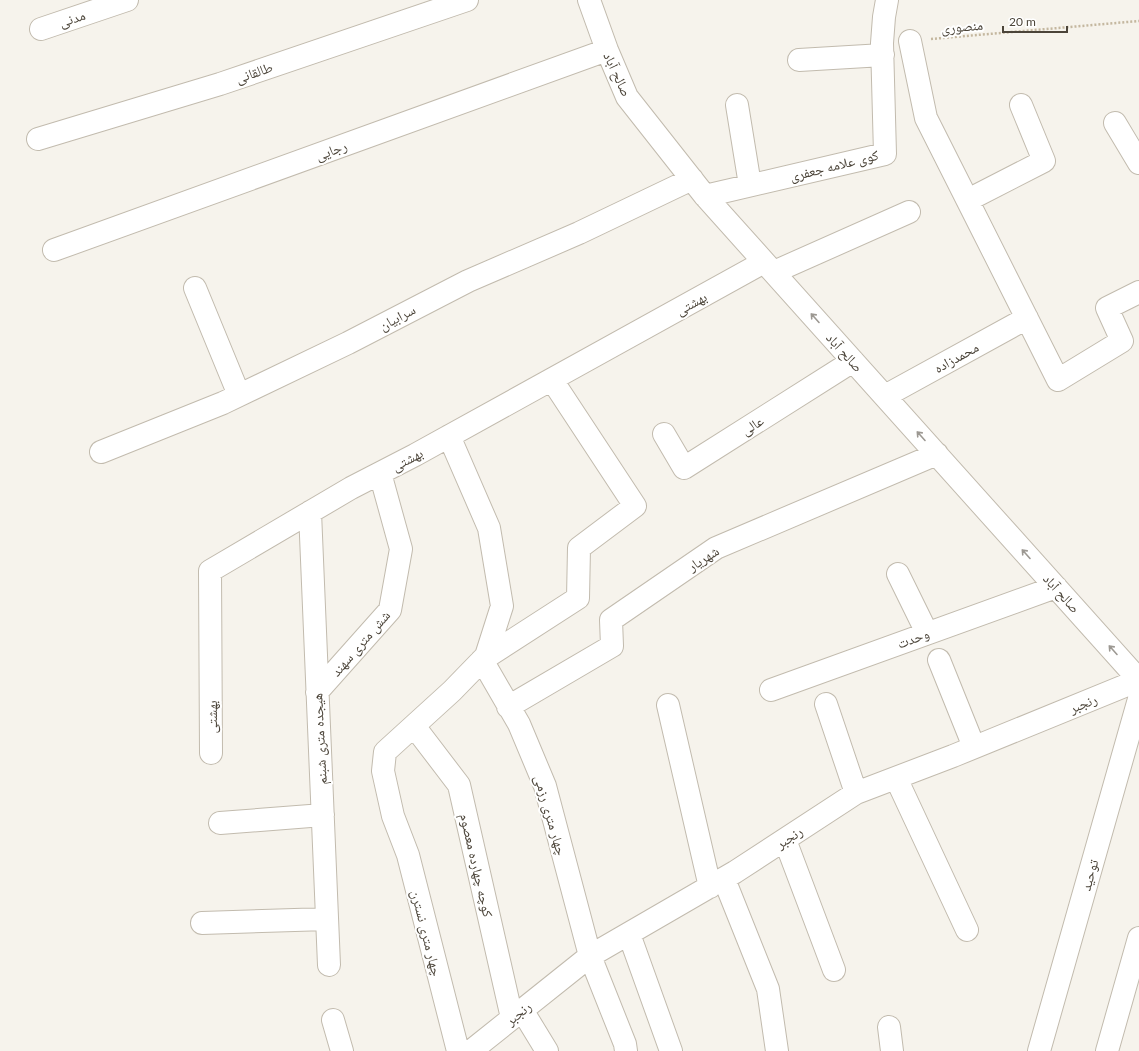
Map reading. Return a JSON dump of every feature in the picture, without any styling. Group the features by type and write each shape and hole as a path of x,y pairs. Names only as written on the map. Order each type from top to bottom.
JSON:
{"street":[{"name":"مدنی","path":"41,29 127,0"},
{"name":"طالقانی","path":"38,138 220,84 467,0"},
{"name":"صالح آباد","path":"589,0 607,50 627,97 698,187 1139,680"},
{"name":"کوی علامه جعفری","path":"698,187 750,185 885,154 883,55 884,17 887,0"},
{"path":"910,41 926,118 1058,380 1122,341 1107,308 1139,292"},
{"name":"رجایی","path":"54,250 607,50"},
{"path":"799,60 883,55"},
{"path":"738,105 750,185"},
{"path":"968,200 1044,161 1021,105"},
{"path":"1116,123 1139,163"},
{"name":"سرابیان","path":"101,452 223,403 348,343 468,280 579,233 698,187"},
{"name":"بهشتی","path":"211,753 210,571 351,488 552,380 769,267 909,212"},
{"path":"195,288 239,395"},
{"name":"محمدزاده","path":"884,396 1027,318"},
{"name":"عالی","path":"664,434 684,468 853,361"},
{"path":"482,660 578,598 579,548 635,506 552,380"},
{"path":"449,436 488,528 502,606 486,656 482,660"},
{"name":"شهریار","path":"508,707 612,646 611,620 716,548 936,454"},
{"name":"شش متری سهند","path":"317,692 390,610 401,549 380,473"},
{"name":"هیجده متری شبنم","path":"310,512 329,965"},
{"path":"898,574 927,633"},
{"name":"وحدت","path":"771,690 1056,587"},
{"name":"چهار متری رزمی","path":"482,660 519,724 546,786 590,956 625,1044 626,1051"},
{"name":"چهار متری نسترن","path":"458,1051 408,855 393,816 383,771 385,752 452,691 482,660"},
{"path":"939,660 974,747"},
{"name":"رنجبر","path":"471,1051 590,956 717,883 856,793 1139,680"},
{"name":"توحید","path":"1039,1051 1139,699"},
{"path":"826,704 856,793"},
{"path":"668,705 717,883 768,989 777,1051"},
{"name":"کوچه چهارده معصوم","path":"414,726 459,785 517,1014 547,1051"},
{"path":"896,778 967,930"},
{"path":"220,823 323,815"},
{"path":"785,840 834,970"},
{"path":"202,923 327,918"},
{"path":"628,934 672,1051"},
{"path":"1107,1051 1139,938"},
{"path":"333,1020 342,1051"},
{"path":"889,1027 892,1051"}],"path":[{"name":"منصوری","path":"910,41 1139,21"}]}
